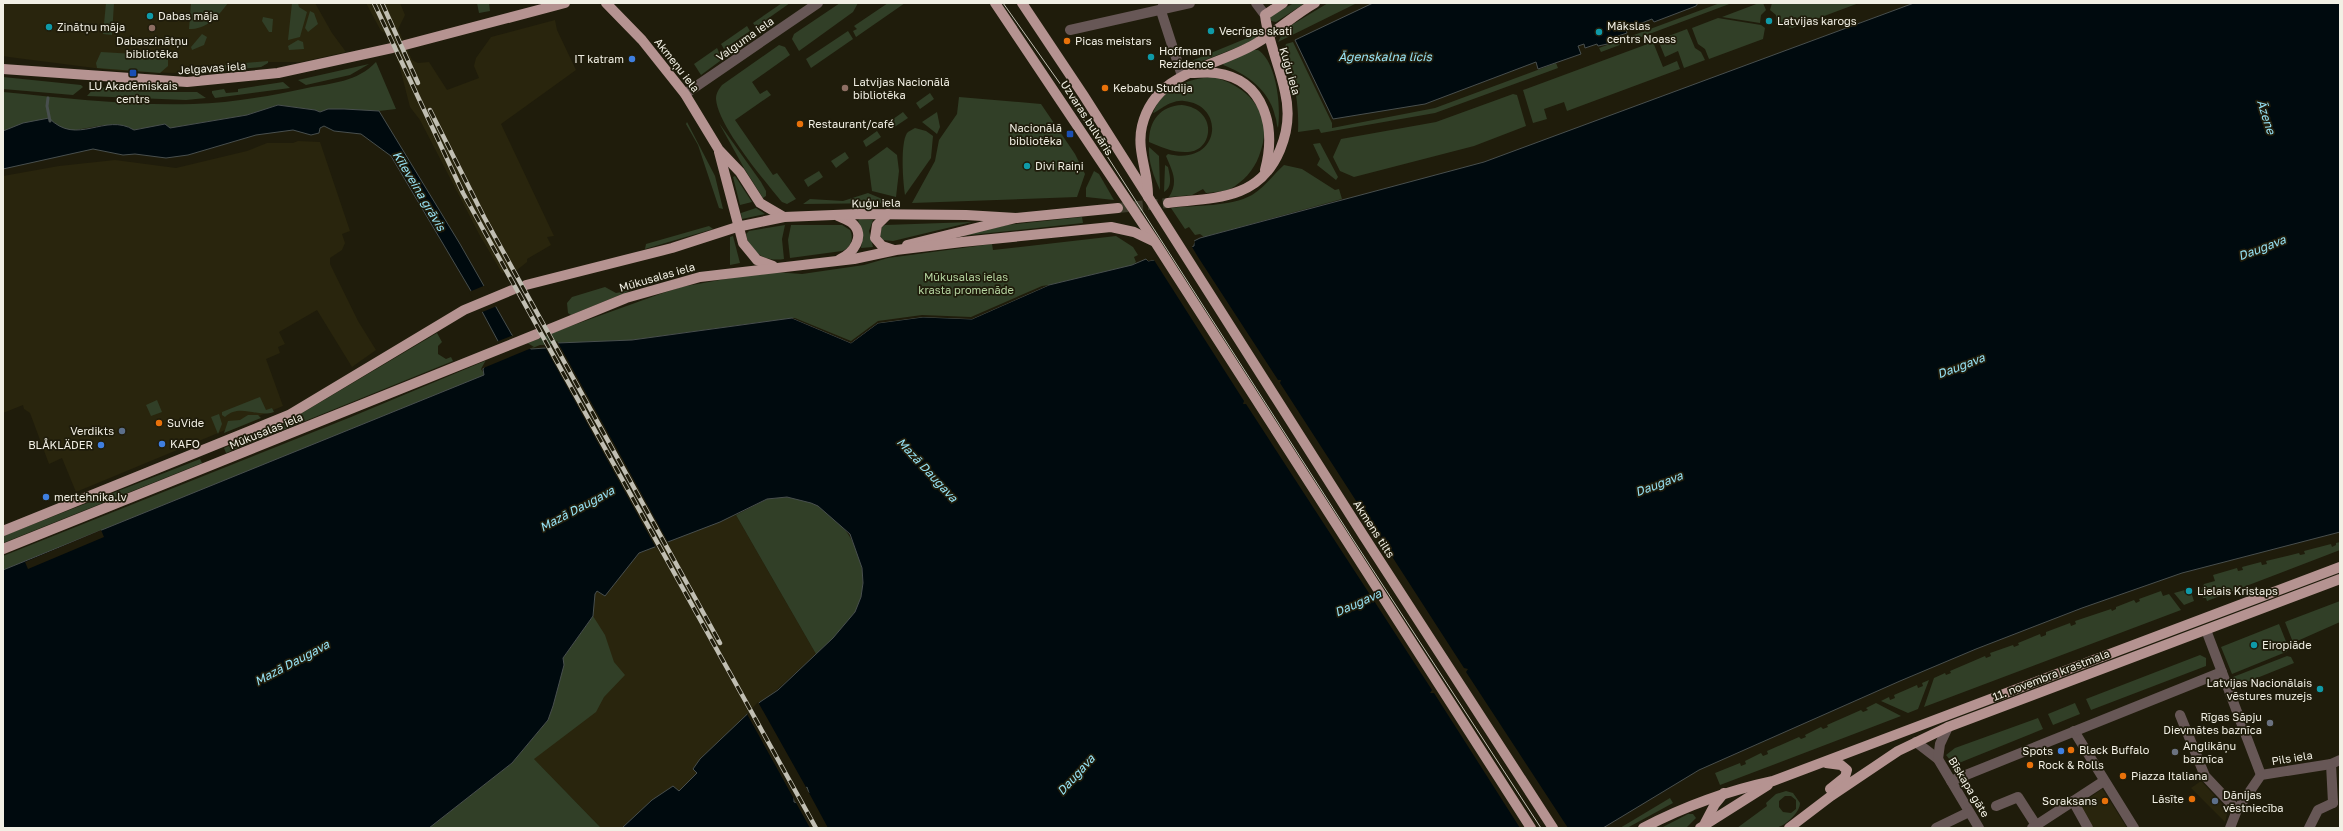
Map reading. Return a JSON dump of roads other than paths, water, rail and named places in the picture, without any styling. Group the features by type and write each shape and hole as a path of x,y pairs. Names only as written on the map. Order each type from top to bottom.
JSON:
{"main road":[{"path":"405,45 565,3"},
{"name":"Akmeņu iela","path":"606,3 642,40 685,94 719,150 740,172 760,203 784,217"},
{"name":"Uzvaras bulvāris","path":"995,3 1156,245"},
{"name":"Uzvaras bulvāris","path":"1022,3 1176,242"},
{"path":"1265,15 1283,3"},
{"path":"1148,197 1149,183 1141,154 1142,126 1148,108 1159,93 1186,74 1256,44 1268,34 1315,3"},
{"name":"Kuģu iela","path":"1168,203 1235,193 1256,183 1281,147 1288,118 1286,92 1268,34 1265,15"},
{"name":"Jelgavas iela","path":"3,69 32,70 136,80 187,82 278,73 392,48"},
{"name":"Jelgavas iela","path":"3,63 32,70"},
{"path":"1186,74 1216,73 1228,76 1244,85 1256,96 1266,116 1270,138 1270,147 1263,175"},
{"name":"Akmeņu iela","path":"719,150 742,243 757,260 776,267"},
{"name":"Kuģu iela","path":"896,250 912,243 1016,218 1118,208"},
{"path":"888,214 877,225 875,238 882,246 896,250"},
{"name":"Kuģu iela","path":"737,227 784,217 888,214 966,215 1016,218"},
{"path":"836,261 854,250 857,241 857,232 853,224 837,216"},
{"path":"526,285 672,248 737,227"},
{"name":"Kuģu iela","path":"776,267 836,261 896,250 1111,227 1134,232 1156,245"},
{"name":"Akmens tilts","path":"1176,242 1553,828"},
{"path":"1156,245 1531,828"},
{"name":"Mūkusalas iela","path":"550,329 626,298 682,281 720,273 776,267"},
{"name":"Mūkusalas iela","path":"3,531 289,415 472,305 512,290"},
{"name":"Mūkusalas iela","path":"3,549 537,334"},
{"name":"11. novembra krastmala","path":"1643,828 1688,805 1724,793 1773,782 2340,567"},
{"name":"11. novembra krastmala","path":"1790,828 1831,796 1886,759 1916,742 1948,727 2340,579"},
{"path":"1801,819 1818,799 1847,775 1846,768 1841,765 1821,763"},
{"name":"11. novembra krastmala","path":"1706,827 1747,803 1759,791 1773,782"},
{"path":"1706,827 1716,804 1724,793"}],"street":[{"name":"Valguma iela","path":"685,94 818,3"},
{"path":"1070,30 1162,7 1190,3"},
{"name":"Kuģu iela","path":"1256,3 1265,15"},
{"path":"1162,7 1186,74"},
{"path":"2206,630 2261,775"},
{"path":"1951,781 2222,672"},
{"path":"2180,715 2205,776 2238,810"},
{"name":"Bīskapa gāte","path":"1938,758 1940,744 1948,727"},
{"path":"2074,731 2134,828"},
{"name":"Bīskapa gāte","path":"1916,742 1938,758 1979,828"},
{"path":"2309,828 2318,810 2337,805 2335,762"},
{"name":"Pils iela","path":"2230,828 2238,810 2261,775 2335,762"},
{"path":"1996,806 2018,797 2034,827 2104,781"},
{"path":"2073,801 2088,828"},
{"path":"1936,828 1969,812"}],"water":[{"name":"Āgenskalna līcis","path":"1373,3 1698,3 1696,6 1654,22 1652,19 1629,28 1626,30 1627,33 1618,36 1618,39 1612,43 1598,46 1597,44 1585,48 1584,44 1578,46 1581,54 1538,69 1536,62 1425,104 1333,119 1295,40"},
{"path":"1914,3 2340,3 2340,532 2182,573 2082,608 1976,649 1699,770 1603,828 622,828 652,800 673,786 679,791 697,773 693,769 700,759 760,702 778,690 833,638 855,612 861,597 863,583 862,568 850,534 818,506 811,503 787,497 767,499 720,522 639,553 605,596 597,591 595,594 593,616 563,658 564,665 548,720 512,763 429,828 3,828 3,570 484,375 483,369 499,343 471,291 391,156 361,134 334,131 324,126 320,128 319,133 311,135 293,130 256,135 188,155 166,158 135,154 123,155 93,149 3,169 3,131 23,123 49,118 60,126 70,130 81,130 112,125 123,126 134,130 165,124 170,128 247,115 278,105 320,112 328,109 379,111 460,244 512,335 531,349 546,348 557,343 632,340 792,318 851,343 878,323 923,317 972,319 1049,285 1132,265 1146,259 1148,261 1154,260 1194,246 1194,241 1200,238 1484,162","holes":["807,787 809,793 798,803 794,802 794,796"]}],"waterway":[{"path":"48,98 47,106 50,121"}],"tunnel":[{"path":"1118,208 1168,203"}],"tram line":[{"path":"1003,3 1066,92 1354,541 1541,828"}],"railway":[{"path":"374,3 463,193 816,828"},
{"path":"382,3 418,83"},
{"path":"430,110 484,217 720,643"}],"place":[{"name":"Dabas māja","path":"150,16"},
{"name":"Latvijas karogs","path":"1769,21"},
{"name":"Zinātņu māja","path":"49,27"},
{"name":"Dabaszinātņu bibliotēka","path":"152,28"},
{"name":"Vecrīgas skati","path":"1211,31"},
{"name":"Mākslas centrs Noass","path":"1599,32"},
{"name":"Picas meistars","path":"1067,41"},
{"name":"Hoffmann Rezidence","path":"1151,57"},
{"name":"IT katram","path":"632,59"},
{"name":"LU Akadēmiskais centrs","path":"133,73"},
{"name":"Latvijas Nacionālā bibliotēka","path":"845,88"},
{"name":"Kebabu Studija","path":"1105,88"},
{"name":"Restaurant/café","path":"800,124"},
{"name":"Nacionālā bibliotēka","path":"1070,134"},
{"name":"Divi Raiņi","path":"1027,166"},
{"name":"SuVide","path":"159,423"},
{"name":"Verdikts","path":"122,431"},
{"name":"KAFO","path":"162,444"},
{"name":"BLÅKLÄDER","path":"101,445"},
{"name":"mertehnika.lv","path":"46,497"},
{"name":"Lielais Kristaps","path":"2189,591"},
{"name":"Eiropiāde","path":"2254,645"},
{"name":"Latvijas Nacionālais vēstures muzejs","path":"2320,689"},
{"name":"Rīgas Sāpju Dievmātes baznīca","path":"2270,723"},
{"name":"Black Buffalo","path":"2071,750"},
{"name":"Spots","path":"2061,751"},
{"name":"Anglikāņu baznīca","path":"2175,752"},
{"name":"Rock & Rolls","path":"2030,765"},
{"name":"Piazza Italiana","path":"2123,776"},
{"name":"Lāsīte","path":"2192,799"},
{"name":"Soraksans","path":"2105,801"},
{"name":"Dānijas vēstniecība","path":"2215,801"}],"water label":[{"name":"Āzene","path":"2266,117"},
{"name":"Kīleveina grāvis","path":"419,191"},
{"name":"Daugava","path":"2262,248"},
{"name":"Daugava","path":"1961,366"},
{"name":"Mazā Daugava","path":"927,470"},
{"name":"Daugava","path":"1659,484"},
{"name":"Mazā Daugava","path":"577,509"},
{"name":"Daugava","path":"1358,603"},
{"name":"Mazā Daugava","path":"292,663"},
{"name":"Daugava","path":"1076,775"}],"park label":[{"name":"Mūkusalas ielas krasta promenāde","path":"966,283"}]}
